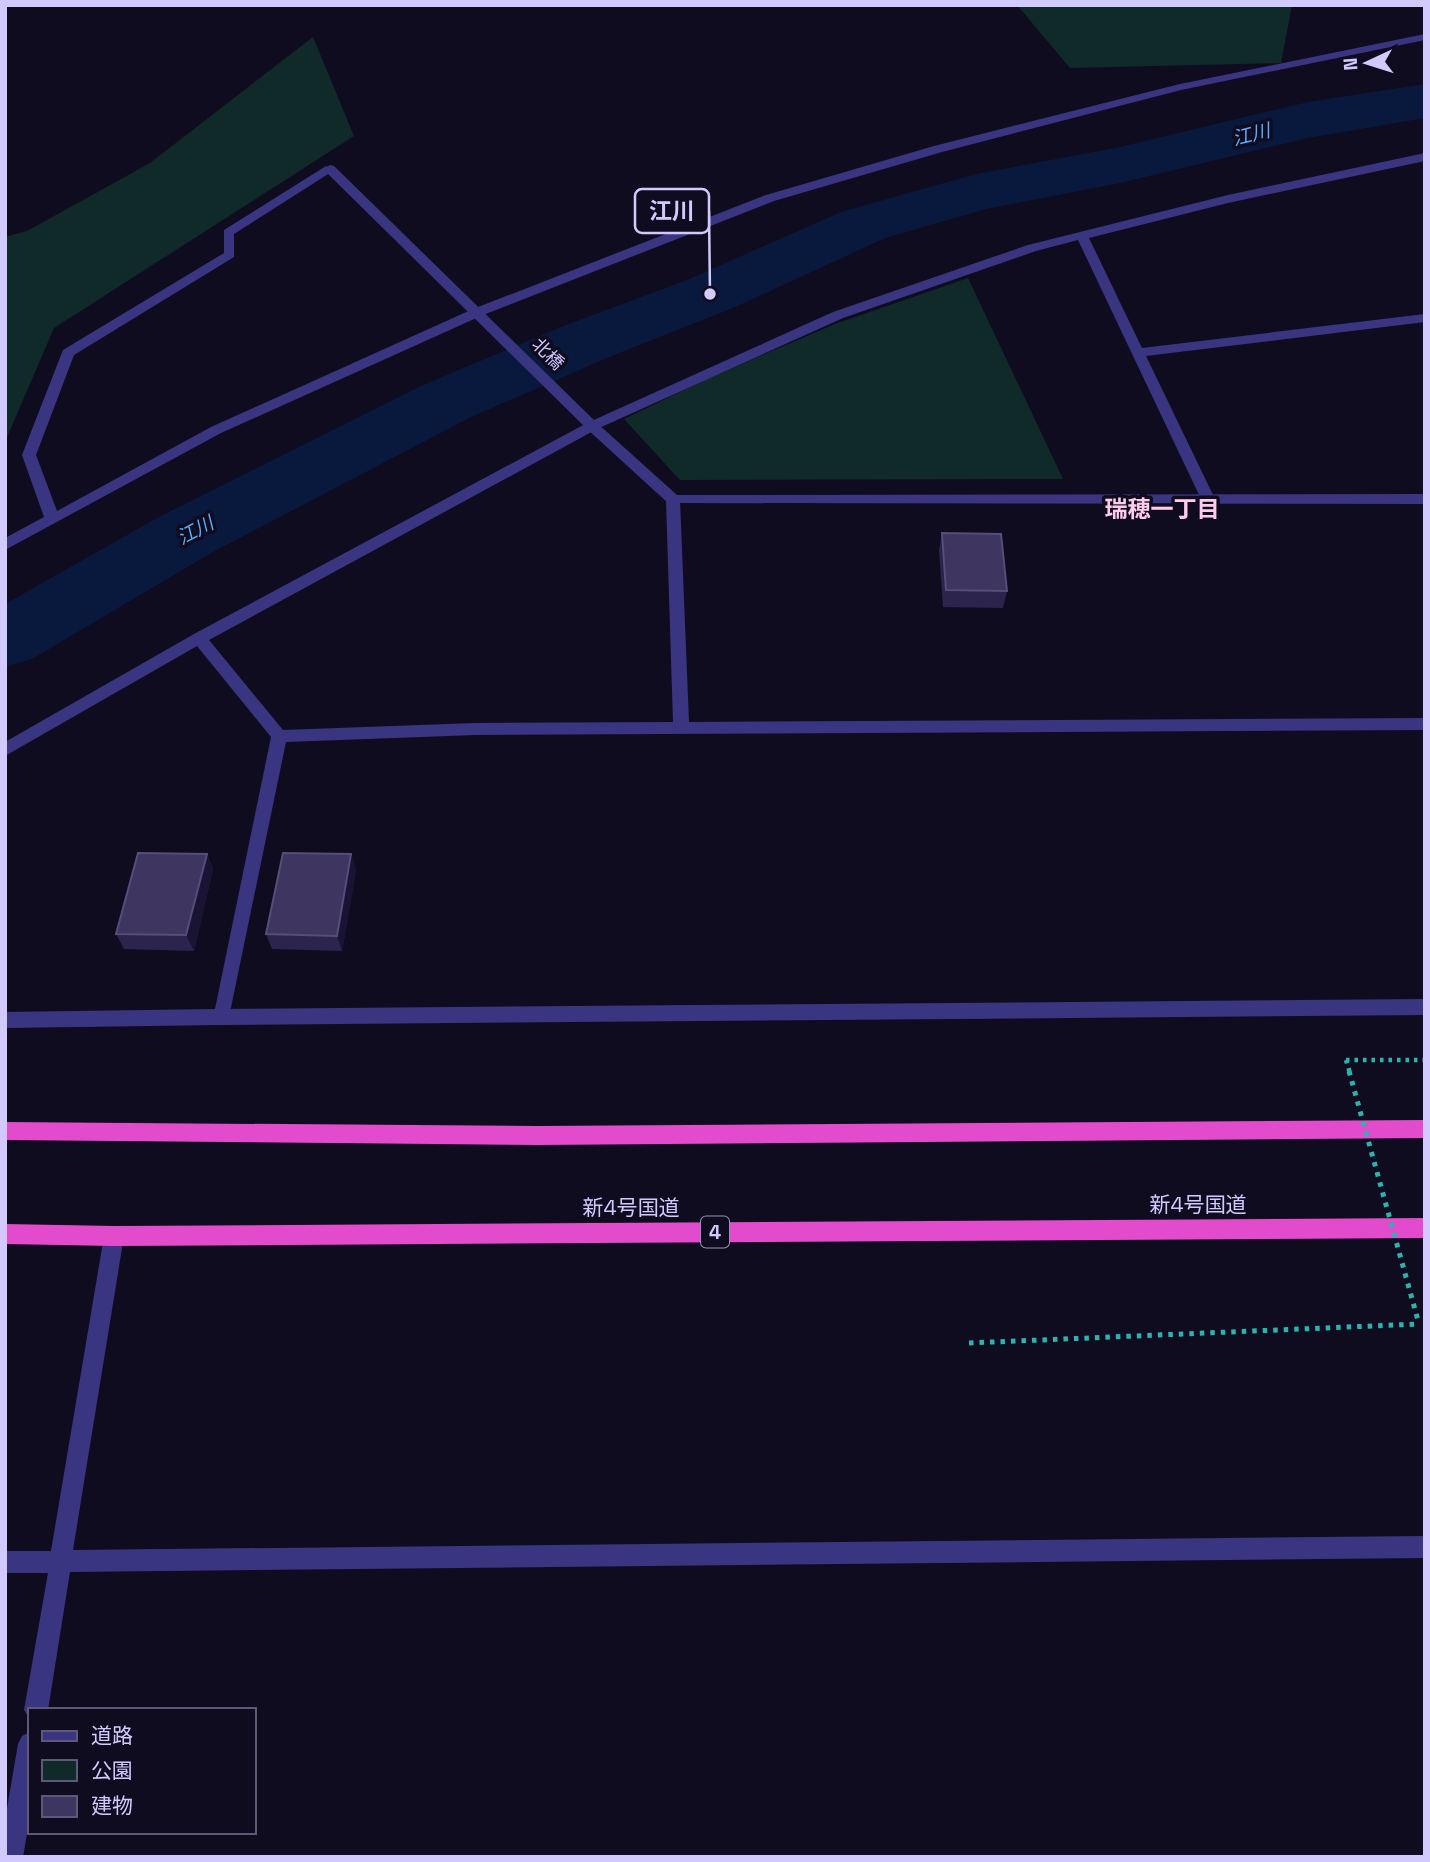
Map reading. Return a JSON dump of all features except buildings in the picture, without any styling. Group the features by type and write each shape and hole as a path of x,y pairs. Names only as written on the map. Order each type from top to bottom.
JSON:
{"highway":[{"path":"5,1131 142,1134 538,1134 1425,1129"},
{"name":"新4号国道","path":"5,1234 114,1236 1425,1228"}],"street":[{"path":"5,545 216,430 478,312 770,198 925,153 1180,87 1425,37"},
{"path":"5,751 199,638 592,426 838,315 1032,248 1228,199 1425,157"},
{"name":"北橋","path":"52,518 29,455 68,353 230,254 228,233 330,169 592,426 673,500"},
{"path":"1082,236 1208,499"},
{"path":"1139,354 1425,318"},
{"path":"681,727 673,500 1424,500"},
{"path":"199,638 279,736"},
{"path":"279,736 475,729 1425,724"},
{"path":"222,1017 279,736"},
{"path":"5,1020 1425,1007"},
{"path":"36,1708 114,1236"},
{"path":"5,1562 1425,1547"},
{"path":"11,1857 28,1756"}],"path":[{"path":"969,1343 1419,1324 1346,1060 1425,1060"}],"green space":[{"path":"1017,5 1292,5 1281,63 1070,68"},
{"path":"313,37 354,136 54,328 5,442 5,237 27,231 150,163"},
{"path":"968,278 1063,479 680,480 624,419 707,379 835,324"}],"waterway":[{"name":"江川","path":"5,639 185,535 447,401 590,340 710,294 863,225 976,192 1120,165 1308,120 1425,101"}],"place":[{"name":"江川","path":"710,294"}],"district":[{"name":"瑞穂一丁目","path":"1162,509"}]}
